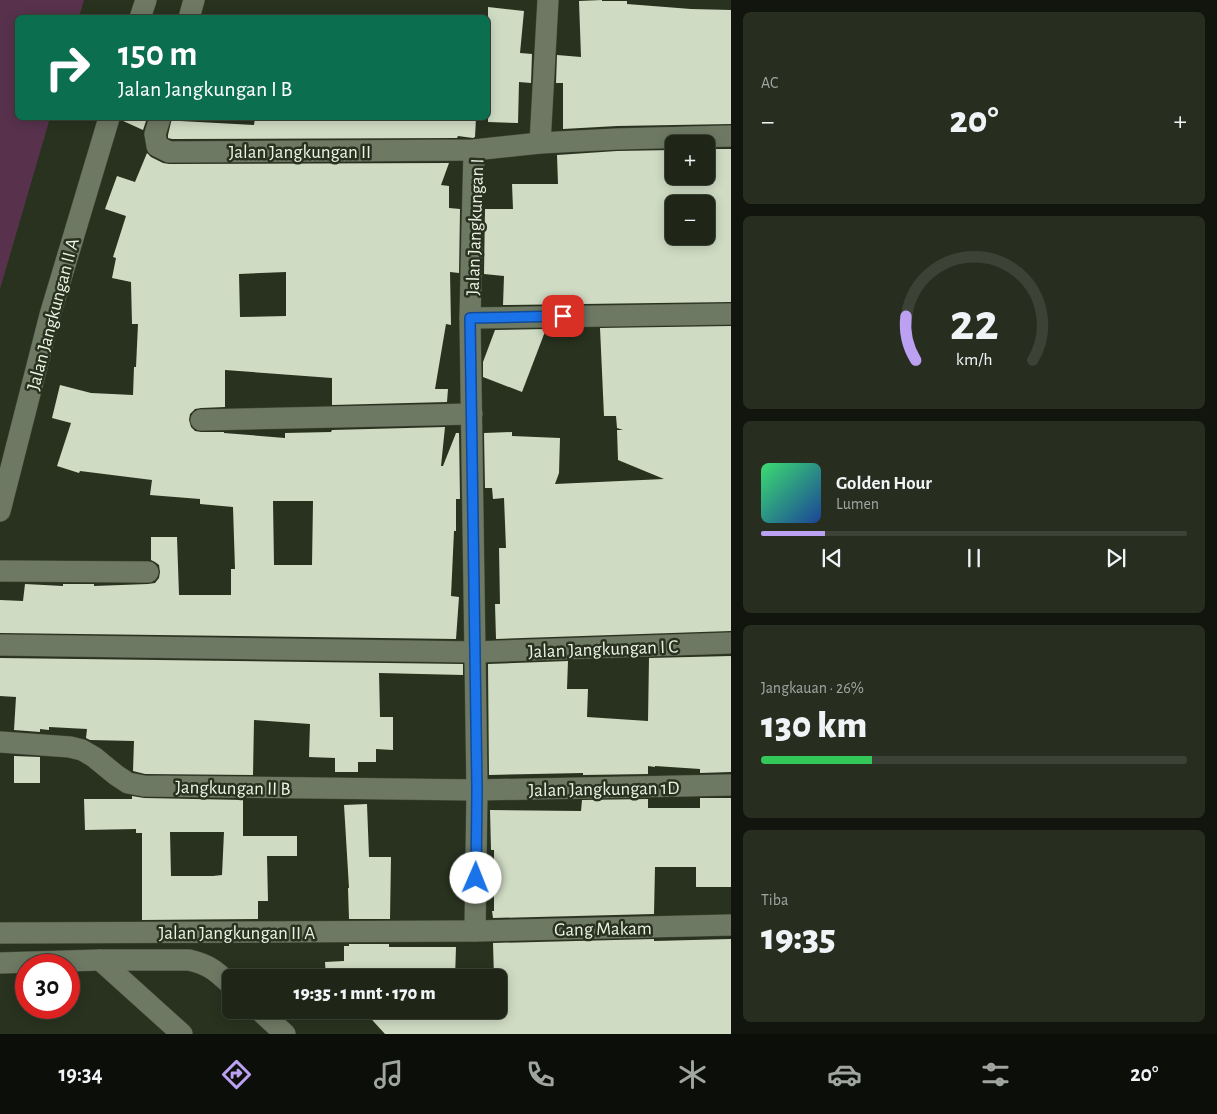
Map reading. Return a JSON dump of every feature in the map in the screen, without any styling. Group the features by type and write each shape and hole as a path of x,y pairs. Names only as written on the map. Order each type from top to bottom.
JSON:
{"street":[{"path":"141,15 146,0"},
{"path":"190,15 194,0"},
{"path":"540,143 548,0"},
{"name":"Jalan Jangkungan II A","path":"0,511 50,315 108,120"},
{"name":"Jalan Jangkungan II","path":"159,120 155,134 158,146 169,152 474,150"},
{"name":"Jalan Jangkungan I","path":"475,931 477,790 470,318 474,150 540,143 731,136"},
{"path":"470,318 731,314"},
{"path":"201,420 472,414"},
{"path":"0,572 148,572"},
{"name":"Jalan Jangkungan I C","path":"475,652 731,644"},
{"path":"0,645 475,652"},
{"name":"Jangkungan II B","path":"0,742 70,747 82,750 128,782 144,786 477,790"},
{"name":"Jalan Jangkungan 1D","path":"477,790 731,785"},
{"name":"Gang Makam","path":"475,931 731,925"},
{"name":"Jalan Jangkungan II A","path":"0,933 475,931"},
{"path":"100,960 182,1034"},
{"path":"0,963 190,960 214,969 222,977"},
{"path":"269,1019 285,1034"}],"shaded area":[{"path":"0,0 84,0 80,15 15,15 15,120 49,120 0,289"}],"building":[{"path":"579,1 627,1 627,4 691,9 731,10 731,124 563,129 563,83 556,83 557,55 581,57"},
{"path":"488,7 524,11 520,53 532,54 531,83 519,82 518,123 488,122 490,120 490,15 488,15"},
{"path":"121,120 146,120 143,130"},
{"path":"172,120 254,125 255,120 476,120 475,137 473,138 458,136 457,138 172,139 168,138"},
{"path":"715,149 731,149 731,302 503,305 504,276 484,274 485,209 513,209 512,184 558,184 557,155 665,150 665,185 715,185"},
{"path":"147,153 163,163 169,164 449,163 441,185 449,186 449,208 460,209 459,273 450,272 451,325 446,324 435,389 448,389 447,402 332,405 332,378 225,370 225,407 195,409 190,414 189,420 191,427 195,431 285,438 285,433 445,427 441,466 443,466 456,433 459,433 460,499 456,499 456,531 454,531 451,596 459,597 456,639 0,633 0,600 23,601 25,584 63,586 63,584 94,584 94,586 155,583 159,578 160,572 159,565 151,560 151,537 177,537 179,595 231,595 231,569 235,569 233,507 200,504 200,499 150,495 152,480 80,471 79,473 57,466 71,423 52,418 60,385 91,393 133,395 138,324 132,324 131,282 112,278 116,258 113,257 126,216 105,209 117,176 135,182","holes":["286,272 286,316 240,317 239,274","273,501 313,501 312,565 274,565"]},
{"path":"731,326 731,631 496,639 495,604 500,604 499,548 506,548 504,498 493,499 492,488 485,488 484,433 512,432 512,436 560,438 559,473 555,484 664,479 618,460 617,430 623,430 617,428 616,416 604,416 600,328"},
{"path":"546,329 522,392 483,377 483,362 495,330"},
{"path":"731,656 731,772 700,773 700,769 648,766 648,774 489,775 488,664 568,661 567,689 588,689 587,717 648,721 649,658"},
{"path":"0,658 463,664 463,675 379,673 380,717 393,717 393,750 376,749 376,762 358,762 358,772 335,772 335,758 309,757 310,724 254,720 253,775 145,774 133,771 134,741 90,740 86,738 87,729 49,727 49,730 40,729 40,732 14,730 16,697 0,696"},
{"path":"14,756 40,757 40,783 14,783"},
{"path":"132,796 144,798 243,800 243,836 297,836 297,856 267,856 268,901 258,901 258,919 142,920 142,833 136,833 136,829 85,830 84,799 132,799","holes":["170,832 224,832 222,875 171,876"]},
{"path":"700,798 731,798 731,887 696,887 696,867 655,867 654,914 493,918 494,850 491,850 490,810 581,811 582,800 648,799 648,808 700,808"},
{"path":"367,804 369,857 391,857 390,919 349,919 344,805"},
{"path":"731,939 731,1034 385,1034 371,1019 507,1019 507,969 494,969 493,943"},
{"path":"349,944 389,944 389,947 456,947 455,969 325,969 325,962 344,961 344,946 349,946"}],"route":[{"path":"476,878 477,790 470,318 563,316"}]}
